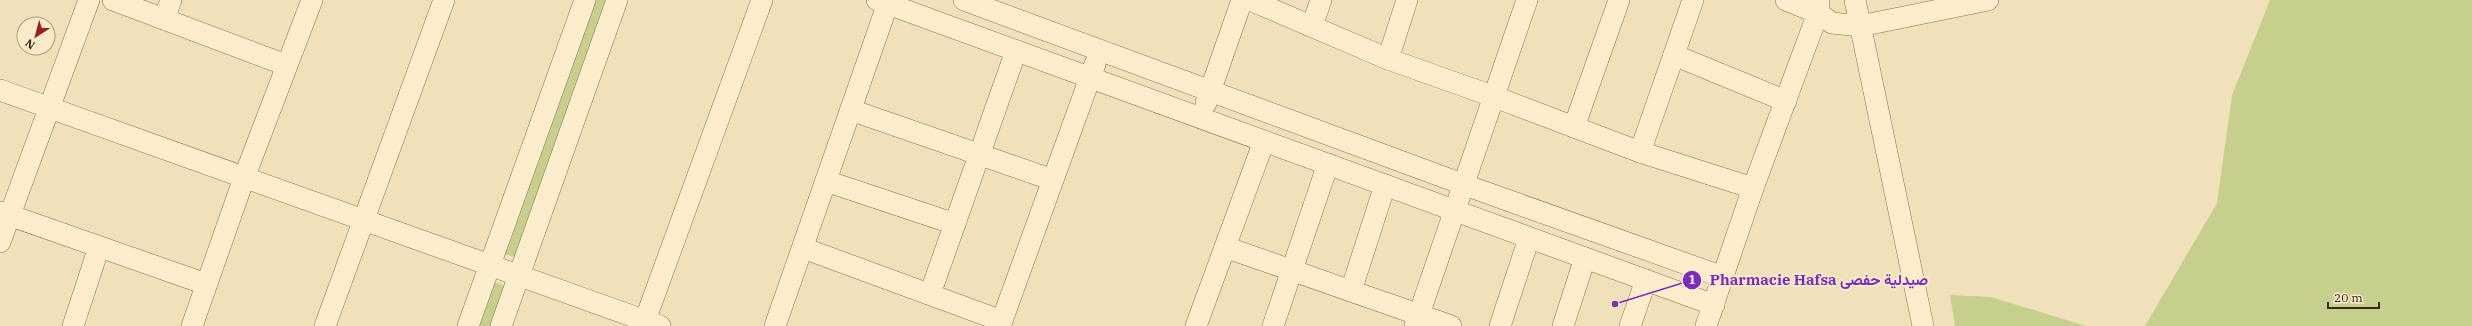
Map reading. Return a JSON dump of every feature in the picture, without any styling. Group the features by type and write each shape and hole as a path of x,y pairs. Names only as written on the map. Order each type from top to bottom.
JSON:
{"street":[{"path":"0,242 5,214 48,108 89,0"},
{"path":"113,0 168,10 286,65"},
{"path":"192,326 244,178 312,0"},
{"path":"325,326 444,0"},
{"path":"468,326 585,0"},
{"path":"501,326 617,0"},
{"path":"0,90 490,265 649,324 762,0"},
{"path":"1200,118 1242,0"},
{"path":"1250,0 1388,59 1495,97 1640,152 1753,188"},
{"path":"1312,26 1322,0"},
{"path":"1388,59 1406,0"},
{"path":"1417,320 1465,185 1527,0"},
{"path":"1574,127 1619,0"},
{"path":"1640,152 1693,0"},
{"path":"1786,0 1819,7 1832,23 1860,26 1952,3 1988,0"},
{"path":"1855,0 1923,326"},
{"path":"775,326 851,110 885,1 1016,51 1714,305"},
{"path":"974,2 1465,185 1723,277"},
{"path":"1706,326 1753,188 1819,7"},
{"path":"803,248 930,294 1001,324 1100,50"},
{"path":"930,294 1016,51"},
{"path":"1674,55 1786,101"},
{"path":"851,110 1053,180"},
{"path":"1196,326 1264,141"},
{"path":"1273,326 1328,164"},
{"path":"826,181 955,224"},
{"path":"1351,291 1385,185"},
{"path":"5,214 206,284"},
{"path":"1500,326 1529,238"},
{"path":"73,326 100,247"},
{"path":"1225,247 1351,291 1417,320 1450,326"},
{"path":"1563,326 1586,258"},
{"path":"1630,326 1646,280"}],"green space":[{"path":"591,0 610,0 518,258 501,253"},
{"path":"2270,0 2472,0 2472,326 2145,326 2217,203 2232,95"},
{"path":"491,281 509,287 494,326 475,326"},
{"path":"1950,295 1991,297 2086,326 1955,326"}],"place":[{"name":"Pharmacie Hafsa صيدلية حفصى","path":"1615,304"}]}
